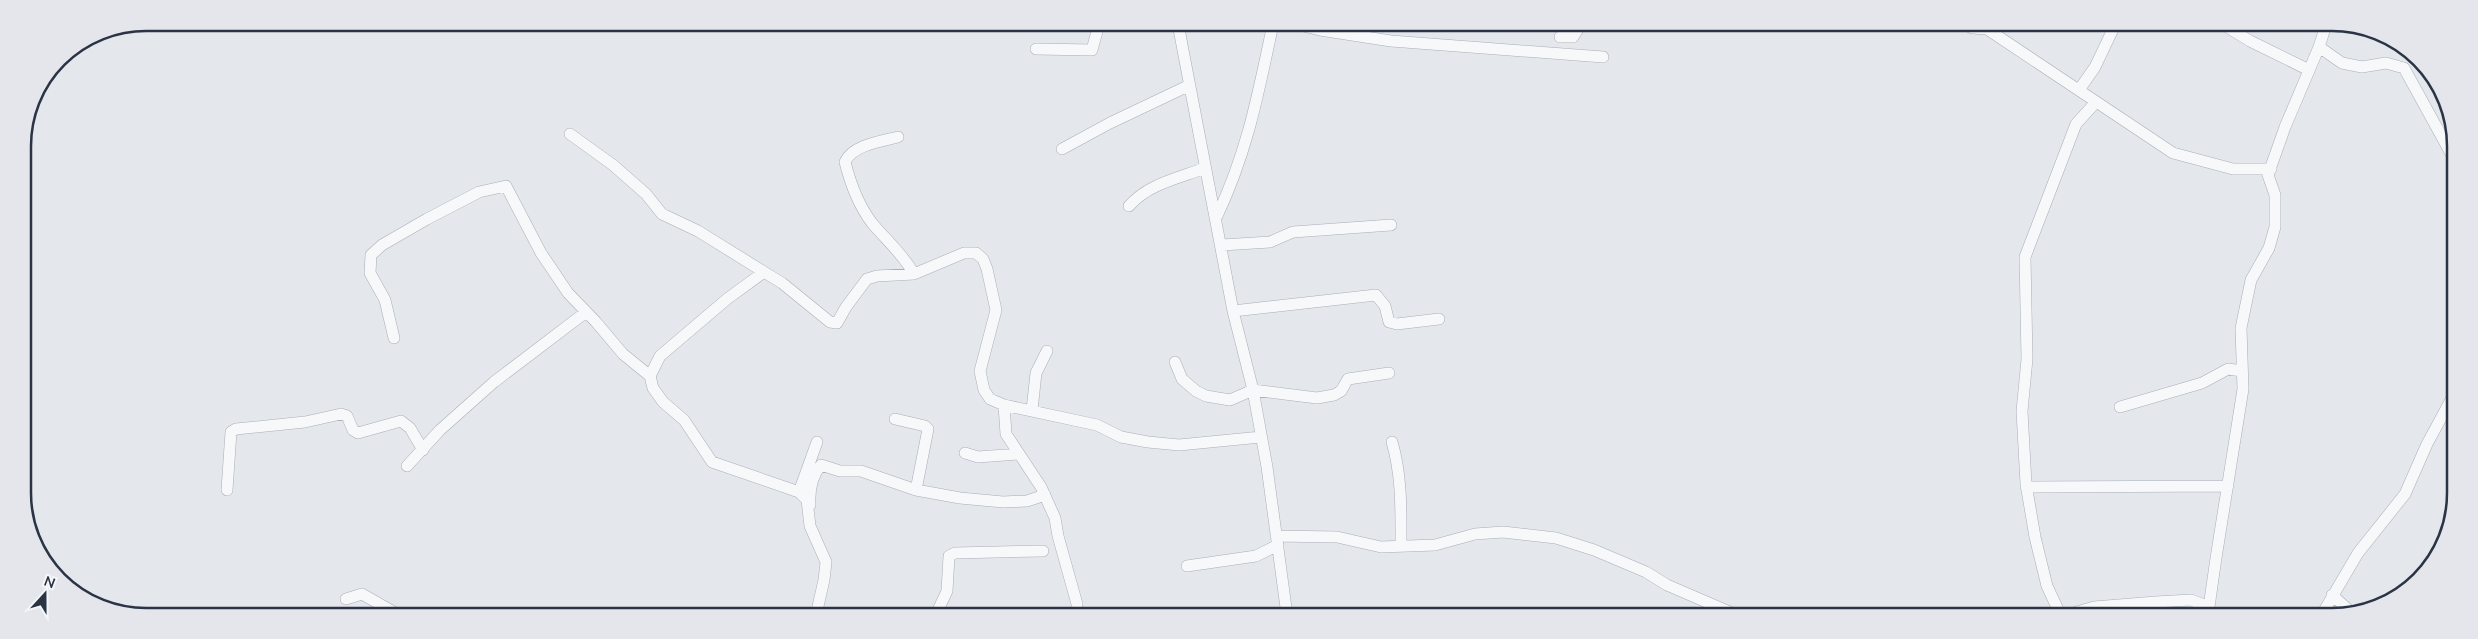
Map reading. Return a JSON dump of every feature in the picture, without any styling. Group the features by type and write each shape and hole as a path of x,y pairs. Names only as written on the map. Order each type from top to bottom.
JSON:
{"street":[{"path":"1036,49 1092,50 1097,31"},
{"path":"1179,31 1205,168 1222,245 1233,311 1253,390 1267,467 1286,608"},
{"path":"1216,216 1235,178 1252,124 1271,31"},
{"path":"1326,31 1391,41 1603,57"},
{"path":"1560,37 1574,37 1577,31"},
{"path":"1991,31 2173,153 2233,169 2271,169"},
{"path":"2078,90 2095,67 2112,31"},
{"path":"2233,31 2250,42 2309,70"},
{"path":"2214,608 2228,486 2243,389 2241,328 2251,280 2269,248 2275,227 2275,195 2268,175 2285,127 2319,48 2324,31"},
{"path":"2319,48 2342,63 2362,67 2386,63 2404,68 2447,146"},
{"path":"1062,149 1116,120 1190,85"},
{"path":"2058,608 2047,586 2026,487 2022,434 2027,359 2025,257 2076,124 2096,102"},
{"path":"570,134 613,165 646,194 662,214 698,231 782,283 830,322 837,323 867,279 877,276 914,274 964,253 976,253 983,259 996,310 980,371 984,390 990,399 1004,405 1097,425 1121,437 1148,442 1179,446 1261,437"},
{"path":"898,137 863,147 850,154 845,162 851,183 871,222 895,247 914,274"},
{"path":"1130,206 1136,198 1156,185 1205,168"},
{"path":"394,338 385,300 370,273 371,255 412,228 470,197 506,186 540,252 568,293 623,354 650,376 654,388 663,402 684,420 712,462 799,492 807,500 810,508"},
{"path":"1222,245 1270,242 1293,232 1391,225"},
{"path":"650,376 660,356 727,299 764,272"},
{"path":"1233,311 1376,295 1385,306 1389,322 1397,324 1439,320"},
{"path":"407,466 440,430 494,382 586,312"},
{"path":"1032,410 1036,373 1047,351"},
{"path":"1175,362 1182,379 1206,396 1230,400 1253,390 1318,398 1334,395 1341,390 1348,380 1388,373"},
{"path":"2120,407 2202,383 2228,369 2242,371"},
{"path":"1004,405 1006,434 1045,495 1055,518 1058,536 1077,604"},
{"path":"2325,608 2368,539 2405,494 2431,436 2447,407"},
{"path":"227,490 230,432 236,429 305,422 341,414 347,416 353,430 358,433 401,421 410,428 423,450"},
{"path":"895,420 925,426 928,430 916,490"},
{"path":"799,492 817,442"},
{"path":"1392,442 1401,499 1401,546"},
{"path":"965,453 978,457 1019,454"},
{"path":"818,608 826,562 810,526 809,491 816,471 821,465 840,471 861,471 916,490 960,498 1003,502 1027,501 1045,495"},
{"path":"2026,487 2228,486"},
{"path":"1187,566 1256,556 1277,541 1337,537 1381,546 1401,546 1435,544 1475,534 1503,532 1556,538 1594,550 1646,572 1667,585 1720,608"},
{"path":"939,608 947,590 949,556 955,553 1042,551"},
{"path":"346,599 362,594 386,608"},
{"path":"2332,595 2345,607"},
{"path":"2090,608 2191,600 2205,608"}]}
